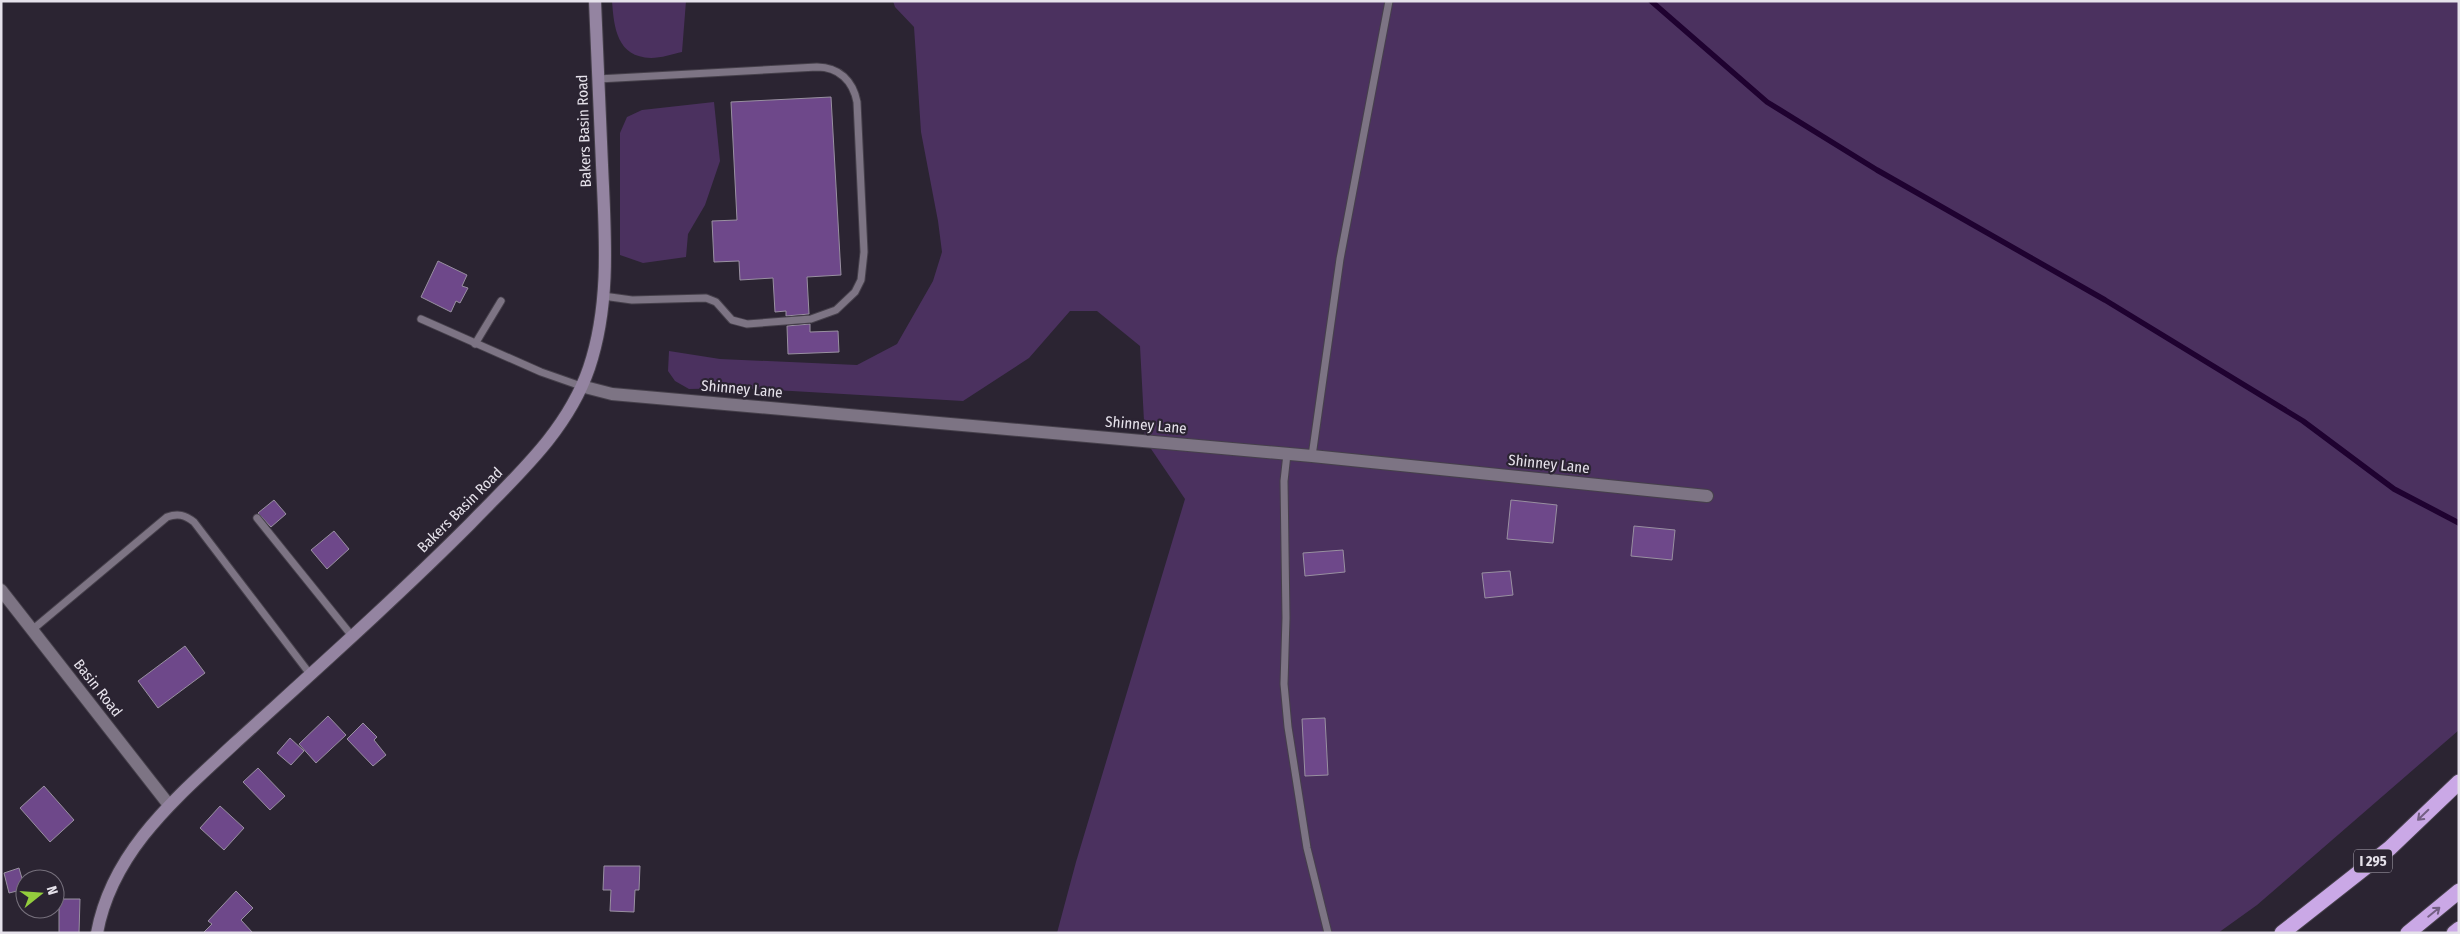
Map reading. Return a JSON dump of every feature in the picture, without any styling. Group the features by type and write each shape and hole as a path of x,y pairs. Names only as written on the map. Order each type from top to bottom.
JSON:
{"highway":[{"name":"I 295","path":"2282,933 2390,848 2459,782"},
{"path":"2408,933 2459,891"},
{"path":"2454,933 2459,929"}],"main road":[{"name":"Bakers Basin Road","path":"97,933 105,898 117,873 145,832 169,805 449,545 544,448 572,406 582,386 593,354 603,296 605,264 595,1"}],"street":[{"name":"Shinney Lane","path":"582,386 612,394 1312,456 1708,496"},
{"name":"Basin Road","path":"1,590 169,805"}],"lane":[{"path":"1312,456 1340,259 1389,1"},
{"path":"598,79 817,67 836,71 850,84 857,102 864,252 861,280 855,292 836,310 811,319 747,324 732,320 716,302 706,298 632,300 603,296"},
{"path":"475,344 501,301"},
{"path":"421,319 541,372 582,386"},
{"path":"1287,454 1284,482 1286,618 1284,684 1288,727 1307,848 1328,933"},
{"path":"32,630 167,517 175,514 185,516 194,522 310,674"},
{"path":"257,518 352,636"}],"shaded area":[{"path":"612,1 686,1 682,52 651,58 640,56 624,47 616,31"},
{"path":"893,1 2459,1 2459,730 2257,905 2218,933 1057,933 1076,862 1185,499 1145,440 1140,346 1097,311 1070,311 1029,358 963,401 740,388 689,389 675,381 668,371 669,351 720,359 857,365 897,344 933,281 942,252 921,132 914,27 895,7"},
{"path":"714,102 720,161 705,205 688,234 686,257 643,263 620,255 620,133 627,117 642,110"}],"building":[{"path":"831,97 841,275 807,277 809,314 786,316 786,311 775,312 773,278 740,280 739,261 714,262 712,221 737,220 731,102"},
{"path":"438,261 467,275 462,286 468,288 460,303 456,301 451,312 421,297"},
{"path":"810,324 810,332 838,331 839,352 788,354 787,326"},
{"path":"274,500 286,514 271,527 258,513"},
{"path":"1511,500 1557,505 1553,543 1507,539"},
{"path":"1634,526 1675,530 1672,560 1631,556"},
{"path":"334,531 349,549 327,569 311,550"},
{"path":"1343,550 1345,572 1305,576 1303,553"},
{"path":"1510,571 1513,595 1485,598 1482,573"},
{"path":"185,646 205,673 158,708 138,681"},
{"path":"328,716 346,735 316,763 299,744"},
{"path":"1325,718 1328,775 1305,776 1302,719"},
{"path":"363,723 377,737 374,740 386,755 373,766 347,739"},
{"path":"290,738 304,751 291,765 277,753"},
{"path":"258,768 285,796 270,810 243,782"},
{"path":"44,786 74,820 50,842 20,808"},
{"path":"220,806 244,828 224,850 200,828"},
{"path":"604,866 640,866 639,890 635,890 634,912 610,911 611,890 603,890"},
{"path":"15,869 15,892 9,893 4,873"},
{"path":"236,891 253,908 241,920 253,933 203,933 212,924 208,921"},
{"path":"65,899 80,899 79,933 59,933 59,919 65,919"}],"waterway":[{"path":"1651,1 1767,102 1877,170 2105,300 2303,421 2394,489 2459,523"}]}
